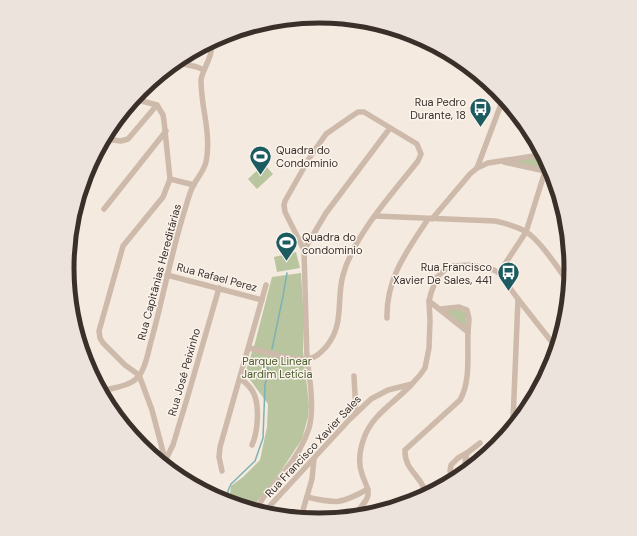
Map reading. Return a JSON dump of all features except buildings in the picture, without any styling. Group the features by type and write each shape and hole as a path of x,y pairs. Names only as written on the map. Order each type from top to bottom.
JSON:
{"street":[{"name":"Rua Capitânias Hereditárias","path":"140,375 144,366 159,311 186,205 194,185 203,171 208,153 201,81 212,47"},
{"path":"183,64 204,70"},
{"path":"140,100 157,105 163,115 166,131 170,179 163,197 123,246 99,330 100,338 103,343 125,365 140,375 152,410 165,459"},
{"path":"477,168 501,104"},
{"path":"113,140 121,141 128,139 157,105"},
{"path":"249,348 307,360 322,352 334,334 339,319 341,284 355,247 375,216 418,161 421,154 417,144 364,112 358,112 333,128 323,138 310,157 285,201 284,212 304,250 307,360 311,417 310,427 298,452 263,498 259,506"},
{"path":"304,250 326,213 390,128"},
{"path":"104,209 166,131"},
{"path":"387,318 389,292 392,280 408,250 430,219 470,174 477,168 488,163 536,156"},
{"path":"499,161 542,167"},
{"path":"499,273 526,232 544,173"},
{"path":"170,179 194,185"},
{"path":"375,216 495,221 509,224 526,232 548,254 564,276"},
{"path":"358,509 366,501 368,494 368,489 361,473 360,461 364,436 368,428 381,412 412,384 425,368 429,348 429,301 437,277 447,268 453,266 471,265 494,270 499,273 552,342"},
{"name":"Rua Rafael Perez","path":"167,275 262,300"},
{"path":"222,471 219,456 220,447 266,285"},
{"name":"Rua José Peixinho","path":"167,460 189,392 219,288"},
{"path":"513,417 518,299"},
{"path":"429,301 468,332"},
{"path":"424,489 423,485 407,465 404,457 405,450 460,400 467,376 469,319 467,310 458,307 440,309"},
{"path":"106,389 126,384 140,375"},
{"path":"354,376 356,413"},
{"path":"240,378 248,385 255,396 257,421 252,444"},
{"name":"Rua Francisco Xavier Sales","path":"268,508 371,398 388,390 412,384"},
{"path":"452,474 450,471 451,465 458,458 480,443"},
{"path":"465,465 467,453"},
{"path":"303,512 312,479 314,459"},
{"path":"307,497 336,502 352,498 368,489"}],"green space":[{"path":"537,157 543,169 505,161"},
{"name":"Quadra do Condominio","path":"264,164 273,174 257,189 248,179"},
{"name":"Quadra do condominio","path":"296,252 300,268 277,272 274,257"},
{"name":"Parque Linear Jardim Letícia","path":"301,273 304,322 303,351 309,405 308,417 302,439 281,471 255,505 230,496 231,486 243,477 260,460 267,427 268,404 245,373 255,343 272,277"},
{"path":"451,309 461,310 466,313 466,329 444,311"}],"waterway":[{"path":"272,349 287,273"},
{"path":"228,495 231,484 255,461 263,438 265,385 270,358"}],"place":[{"name":"Rua Pedro Durante, 18","path":"481,128"},
{"name":"Quadra do Condominio","path":"260,176"},
{"name":"Quadra do condominio","path":"287,262"},
{"name":"Rua Francisco Xavier De Sales, 441","path":"508,292"}]}
